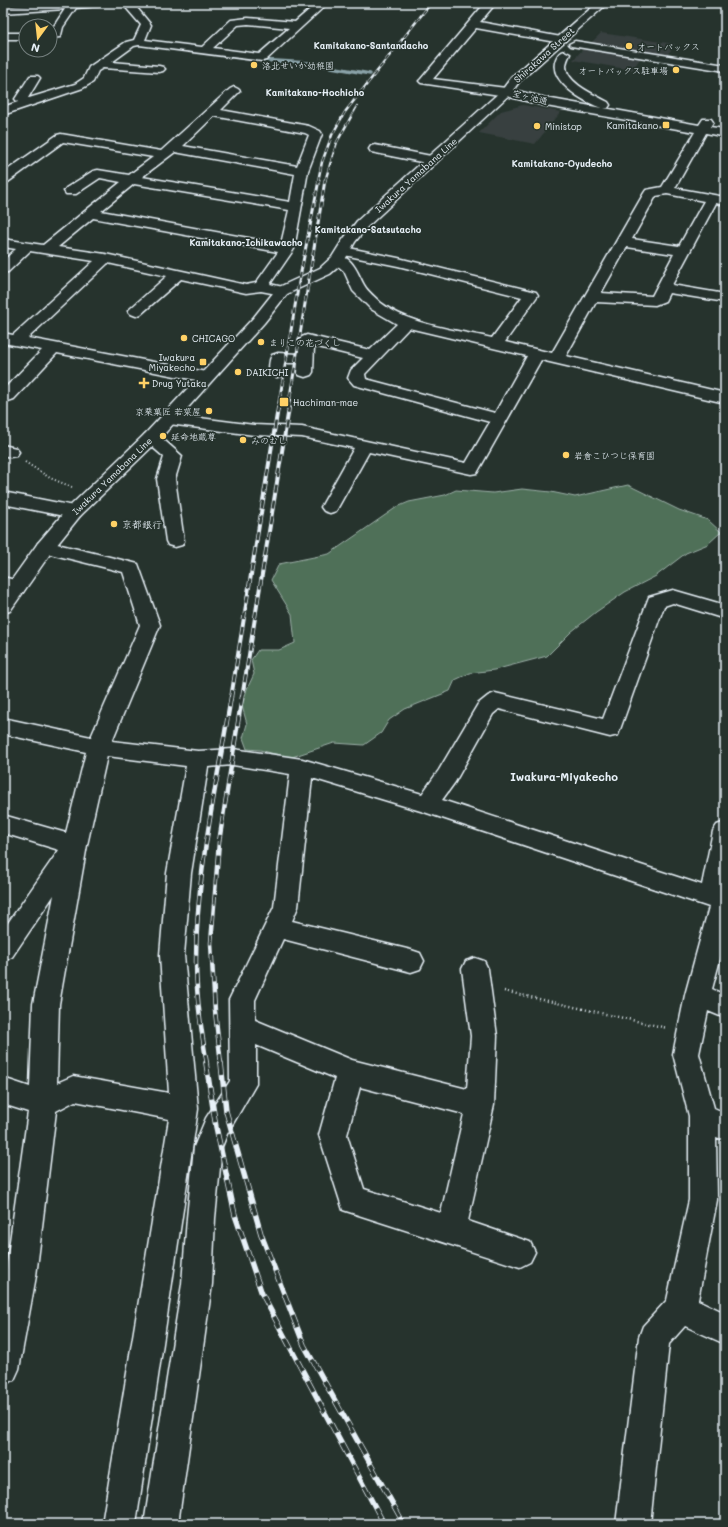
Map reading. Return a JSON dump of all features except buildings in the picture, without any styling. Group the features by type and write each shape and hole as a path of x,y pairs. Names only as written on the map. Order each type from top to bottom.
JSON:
{"street":[{"path":"3,10 98,3"},
{"path":"128,3 146,25 139,42"},
{"path":"3,112 79,86 89,80 93,69 130,44 139,42 262,58 323,3"},
{"path":"491,3 425,81 506,92"},
{"name":"Shirakawa Street","path":"506,92 515,80 603,3"},
{"path":"58,27 72,6"},
{"path":"204,51 235,22 248,21 298,26"},
{"path":"472,24 561,40"},
{"name":"Shirakawa Street","path":"506,92 526,84 564,54 586,34"},
{"path":"3,36 18,36"},
{"path":"575,44 723,64"},
{"path":"564,54 560,67 563,76 571,86 604,105"},
{"path":"101,64 159,69"},
{"path":"29,103 21,99 34,78"},
{"path":"45,250 132,179 168,152 234,91"},
{"name":"宝ヶ池通","path":"506,92 525,92 604,105 705,126 725,133"},
{"name":"宝ヶ池通","path":"506,92 546,102 705,126 725,126"},
{"name":"Iwakura Yamabana Line","path":"3,606 9,585 45,547 74,512 169,419 259,320 282,291 325,271 341,255 349,241 362,224 506,92"},
{"path":"213,112 309,130 316,134 302,171 287,248 261,287"},
{"path":"667,190 705,126"},
{"path":"3,179 61,138 302,171"},
{"path":"375,149 431,160"},
{"path":"71,191 98,174 296,207"},
{"path":"556,359 591,297 651,193 667,190 719,200 684,251 663,288 660,298 656,301 591,297"},
{"path":"90,213 287,248"},
{"path":"623,242 684,251"},
{"path":"3,243 105,258 246,289 261,287 282,291"},
{"path":"3,269 26,247"},
{"path":"341,255 350,269 358,288 376,306 406,323 536,355 725,398"},
{"path":"341,255 398,262 531,295 495,345"},
{"path":"9,340 105,258"},
{"path":"136,311 178,274"},
{"path":"663,288 725,298"},
{"path":"406,323 357,373 356,378 360,382 499,419"},
{"path":"9,340 206,377"},
{"path":"277,372 278,358 305,365 308,340 375,356"},
{"path":"3,395 8,396 53,348"},
{"path":"169,419 254,430 302,432 471,468 536,355"},
{"path":"151,438 173,456 166,479 175,541"},
{"path":"330,507 364,445"},
{"path":"3,498 74,512"},
{"path":"3,1369 12,1273 42,1104 46,1004 75,845 98,747 150,625 132,568 45,547"},
{"path":"427,804 447,776 485,709 495,701 610,729 656,602 673,596 725,612"},
{"path":"3,726 98,747 198,759 233,757 302,767 427,804 720,900"},
{"path":"119,1524 184,1109 172,955 179,873 198,759"},
{"path":"161,1524 197,1284 201,1218 208,1147 216,1127 243,1084 242,1000 286,907 302,767"},
{"path":"3,824 75,845"},
{"path":"633,1524 654,1337 682,1308 703,1200 702,1154 714,1122 686,1054 720,900 725,831"},
{"path":"3,950 75,845"},
{"path":"276,927 411,961"},
{"path":"452,1230 480,1105 484,1036 476,977"},
{"path":"698,995 725,1007"},
{"path":"242,1027 350,1072 480,1105"},
{"path":"350,1072 334,1135 354,1200 520,1252"},
{"path":"3,1091 42,1104 73,1088 184,1109"},
{"path":"682,1308 725,1329"}],"path":[{"path":"6,451 50,478 93,494"},
{"path":"476,977 691,1034"}],"shaded area":[{"path":"601,33 675,44 666,57 590,44"},
{"path":"584,48 642,56 632,70 573,60"},
{"path":"523,105 561,112 535,144 479,133 501,111"}],"green space":[{"path":"628,485 679,510 708,520 721,532 708,544 686,553 656,576 625,592 596,612 571,632 547,656 494,670 470,673 455,680 450,691 405,709 389,720 381,733 364,745 334,743 289,758 260,750 247,749 243,738 247,724 242,706 247,689 254,674 251,660 258,650 279,650 295,643 292,614 271,580 279,564 329,554 397,507 409,502 445,495 456,490 493,493 522,489 551,492 575,497"}],"waterway":[{"path":"260,60 309,63 370,74"}],"railway":[{"path":"318,181 322,162 332,135 345,112 431,3"},
{"path":"325,181 337,142 357,106"},
{"path":"278,409 299,282 319,180"},
{"path":"288,409 325,180"},
{"path":"231,698 278,408"},
{"path":"242,698 289,408"},
{"path":"207,1064 197,987 197,928 203,862 231,697"},
{"path":"221,1064 215,1011 211,943 219,842 242,697"},
{"path":"206,1063 216,1127 235,1215 262,1294 384,1524"},
{"path":"221,1063 226,1111 261,1234 304,1345 404,1524"}],"place":[{"name":"オートバックス","path":"629,46"},
{"name":"洛北せいか幼稚園","path":"254,65"},
{"name":"オートバックス駐車場","path":"676,70"},
{"name":"Kamitakano","path":"666,125"},
{"name":"Ministop","path":"537,126"},
{"name":"CHICAGO","path":"184,338"},
{"name":"まりこの花づくし","path":"261,342"},
{"name":"Iwakura Miyakecho","path":"203,362"},
{"name":"DAIKICHI","path":"238,372"},
{"name":"Drug Yutaka","path":"144,383"},
{"name":"Hachiman-mae","path":"284,402"},
{"name":"京栗菓匠 若菜屋","path":"209,411"},
{"name":"延命地蔵尊","path":"163,436"},
{"name":"みのむし","path":"243,440"},
{"name":"岩倉こひつじ保育園","path":"566,455"},
{"name":"京都銀行","path":"114,524"}],"district":[{"name":"Kamitakano-Santandacho","path":"371,45"},
{"name":"Kamitakano-Hochicho","path":"315,92"},
{"name":"Kamitakano-Oyudecho","path":"562,163"},
{"name":"Kamitakano-Satsutacho","path":"368,229"},
{"name":"Kamitakano-Ichikawacho","path":"246,242"},
{"name":"Iwakura-Miyakecho","path":"564,776"}]}
